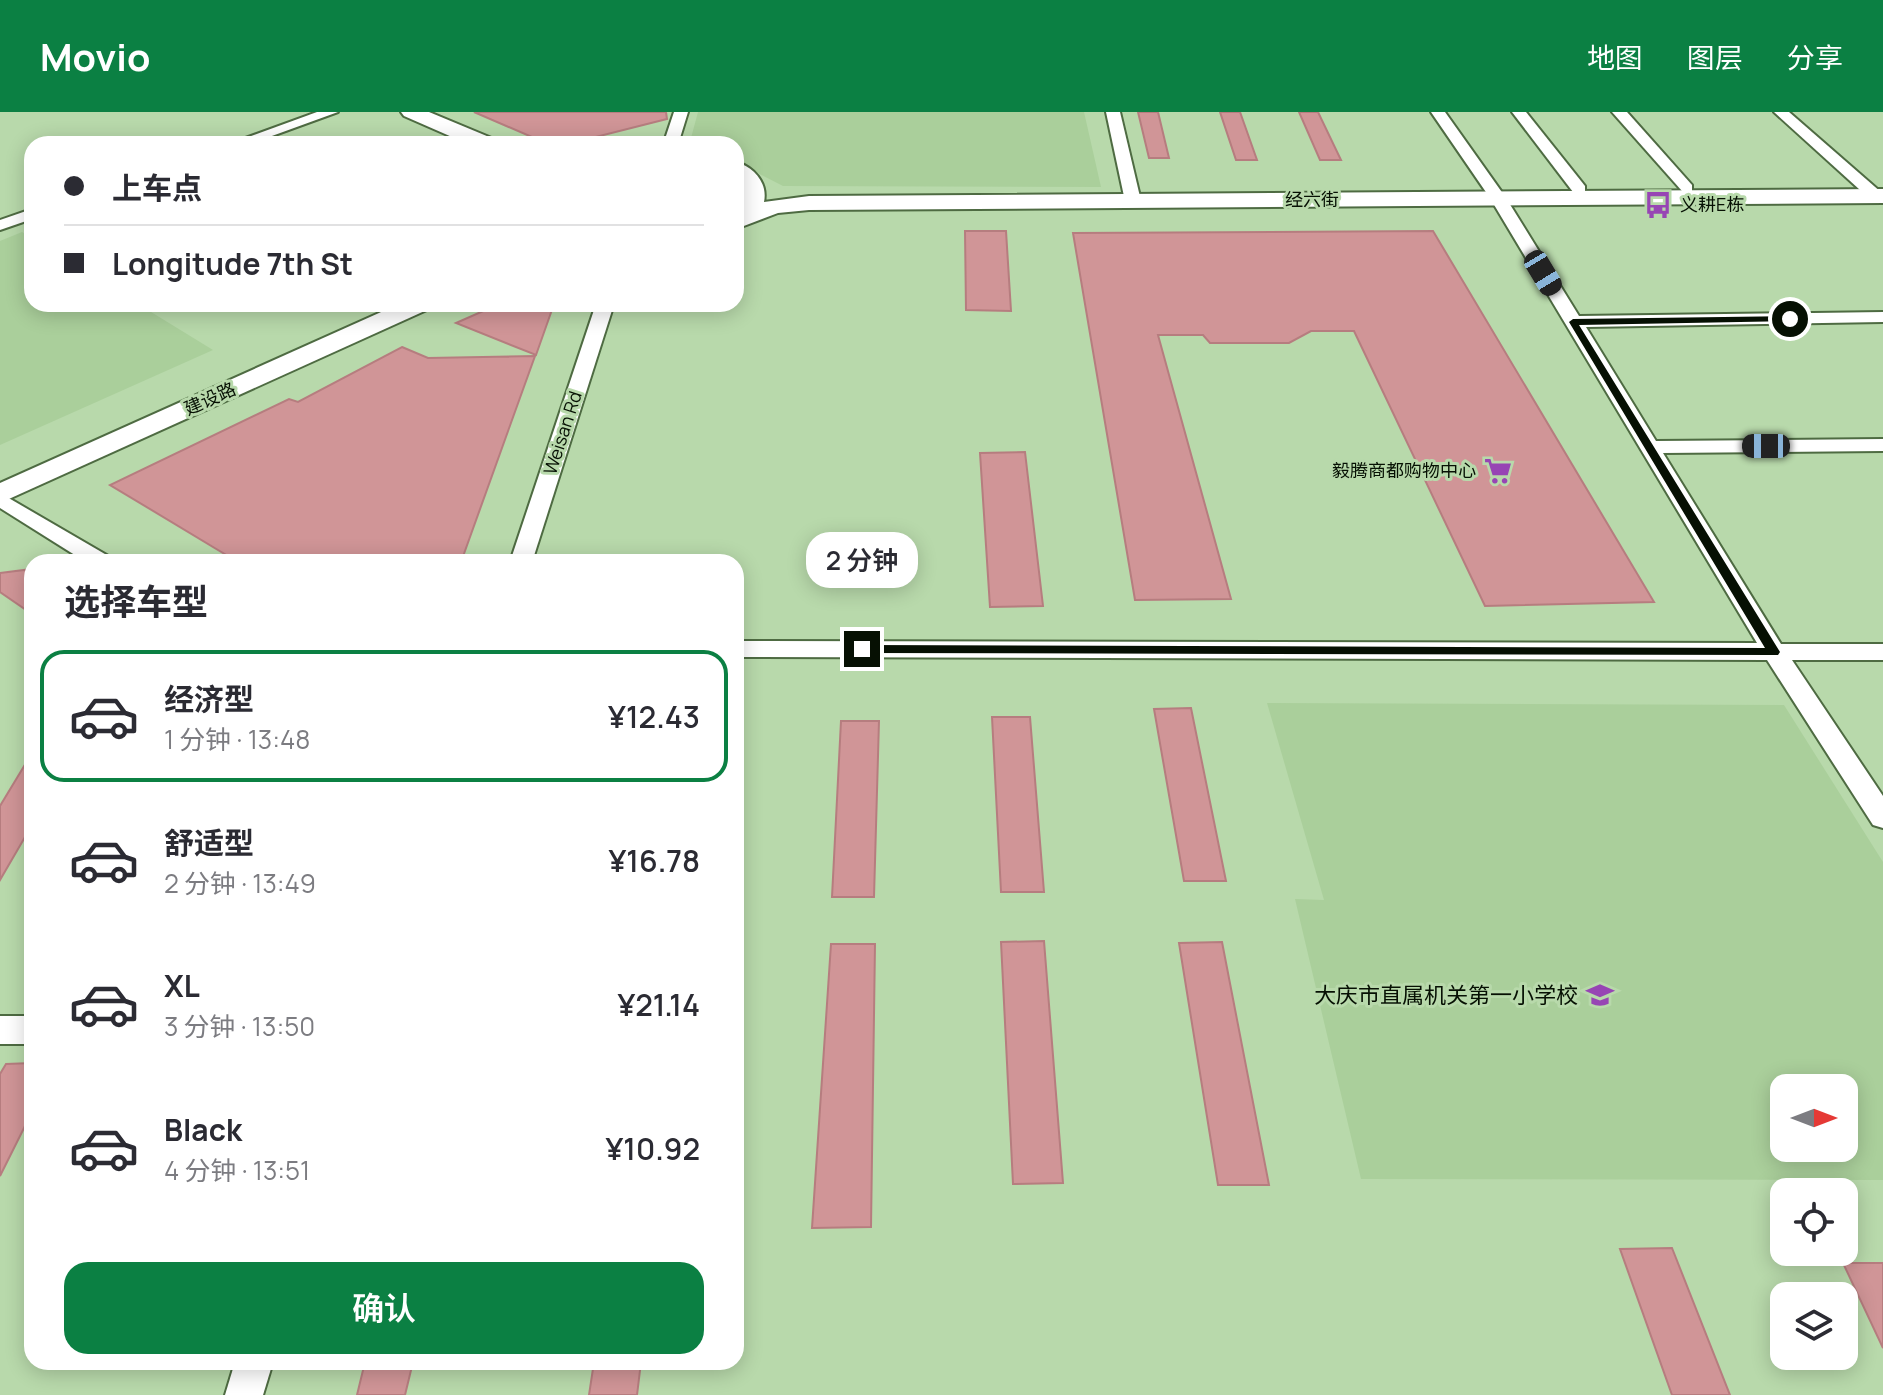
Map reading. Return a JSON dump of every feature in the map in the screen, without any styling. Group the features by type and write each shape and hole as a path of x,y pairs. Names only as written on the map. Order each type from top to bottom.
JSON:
{"main road":[{"path":"411,112 467,136"},
{"path":"744,176 755,189 753,205 744,215"},
{"name":"经六街","path":"744,176 773,189 806,192 1132,196"},
{"name":"经六街","path":"1495,194 1687,188 1877,192"},
{"name":"经六街","path":"744,218 775,206 809,203 1132,196 1877,192"},
{"name":"建设路","path":"0,475 366,312"},
{"name":"建设路","path":"0,496 402,312"}],"street":[{"path":"260,136 331,112"},
{"path":"673,136 681,112"},
{"path":"1113,112 1132,196"},
{"path":"1438,112 1495,194 1774,652 1883,818"},
{"path":"1519,112 1579,189"},
{"path":"1619,112 1687,188"},
{"path":"1781,112 1877,192"},
{"path":"0,225 24,217"},
{"name":"Weisan Rd","path":"524,554 602,312"},
{"path":"1573,322 1883,317"},
{"path":"1649,447 1883,445"},
{"path":"0,496 90,554"},
{"path":"744,649 1883,652"},
{"path":"0,1030 24,1030"},
{"path":"244,1395 252,1370"}],"shaded area":[{"path":"698,112 1084,112 1101,187 783,186 744,166 744,136 692,136"},
{"path":"24,233 24,312 151,312 213,350 0,445 0,241"},
{"name":"大庆市直属机关第一小学校","path":"1267,703 1784,705 1883,862 1883,1180 1361,1179 1295,899 1324,900"}],"building":[{"path":"474,112 666,112 667,119 600,136 530,136"},
{"path":"1138,112 1158,112 1169,158 1149,158"},
{"path":"1220,112 1240,112 1257,160 1236,160"},
{"path":"1299,112 1318,112 1341,160 1320,160"},
{"path":"965,231 1006,231 1011,311 966,310"},
{"name":"毅腾商都购物中心","path":"1433,231 1654,602 1485,606 1354,331 1311,331 1289,343 1210,343 1203,335 1158,335 1231,599 1135,600 1073,233"},
{"path":"481,312 551,312 536,355 456,323"},
{"path":"402,347 428,358 535,356 464,554 225,554 110,485 289,399 298,402"},
{"path":"1025,452 1043,606 990,607 980,453"},
{"path":"24,570 24,608 0,592 0,573"},
{"path":"1191,708 1226,881 1184,881 1154,709"},
{"path":"992,717 1030,717 1044,892 1001,892"},
{"path":"841,721 879,721 874,897 832,897"},
{"path":"24,766 24,839 0,880 0,806"},
{"path":"1044,941 1063,1183 1013,1184 1001,942"},
{"path":"1222,942 1269,1185 1218,1185 1179,943"},
{"path":"831,944 875,944 871,1227 812,1228"},
{"path":"24,1063 24,1128 0,1176 0,1074 6,1064"},
{"path":"1672,1248 1730,1395 1672,1395 1620,1249"},
{"path":"1883,1263 1883,1348 1858,1295 1858,1282 1852,1282 1844,1266"},
{"path":"363,1370 411,1370 405,1395 357,1395"},
{"path":"593,1370 640,1370 637,1395 589,1395"}],"place":[{"name":"义耕E栋","path":"1658,205"},
{"name":"毅腾商都购物中心","path":"1498,471"},
{"name":"大庆市直属机关第一小学校","path":"1600,995"}],"route":[{"path":"862,649 1774,652 1573,322 1790,319"}]}
